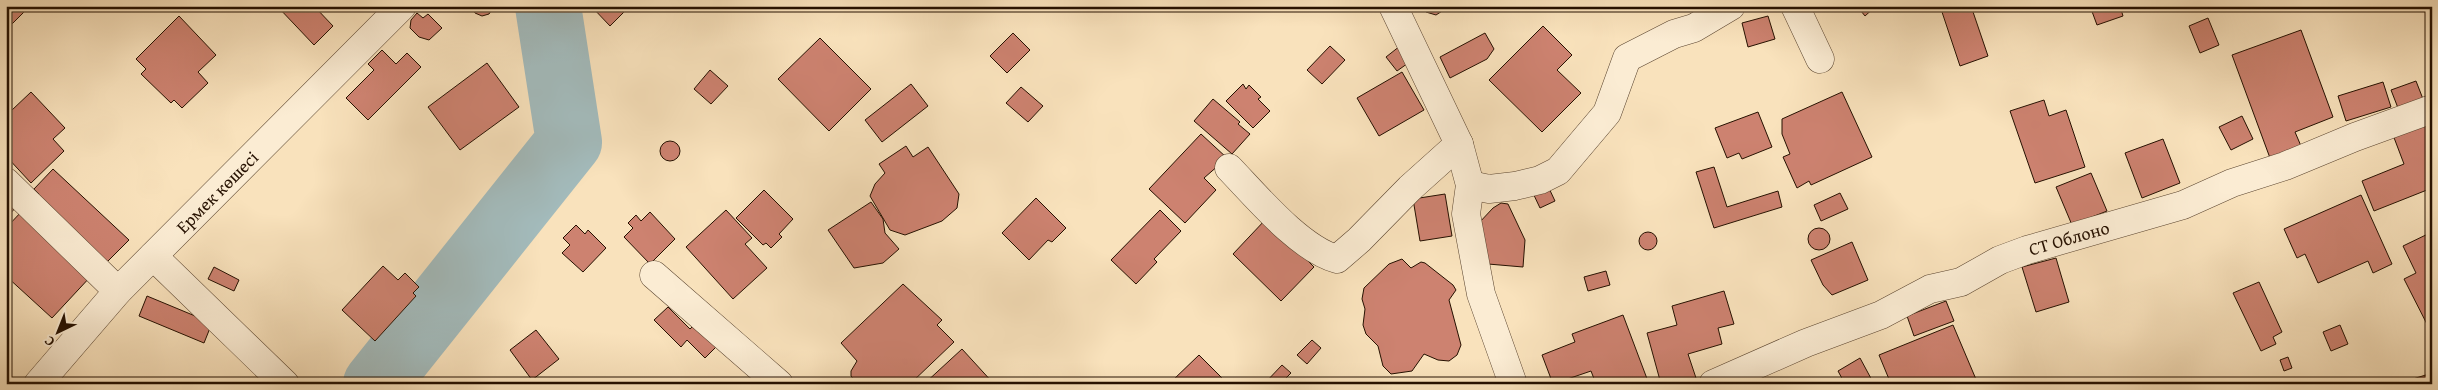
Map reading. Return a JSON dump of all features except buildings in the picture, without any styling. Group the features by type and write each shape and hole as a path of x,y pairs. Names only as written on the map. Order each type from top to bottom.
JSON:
{"street":[{"name":"Ермек көшесі","path":"38,384 118,291 402,6"},
{"path":"1393,6 1459,144 1470,185 1466,214 1481,294 1513,384"},
{"path":"1470,185 1489,189 1515,186 1540,180 1558,171 1607,114 1627,58 1674,34 1694,28 1731,6"},
{"path":"1795,6 1820,59"},
{"name":"СТ Облоно","path":"1713,384 1806,343 1881,315 1930,289 1961,282 2000,260 2027,250 2184,205 2232,183 2285,166 2355,137 2432,109"},
{"path":"1229,168 1265,206 1314,250 1337,259 1359,240 1410,188 1459,144"},
{"path":"6,182 118,291"},
{"path":"152,256 285,384"},
{"path":"654,275 779,384"}],"waterway":[{"path":"376,384 569,142 548,6"}]}
